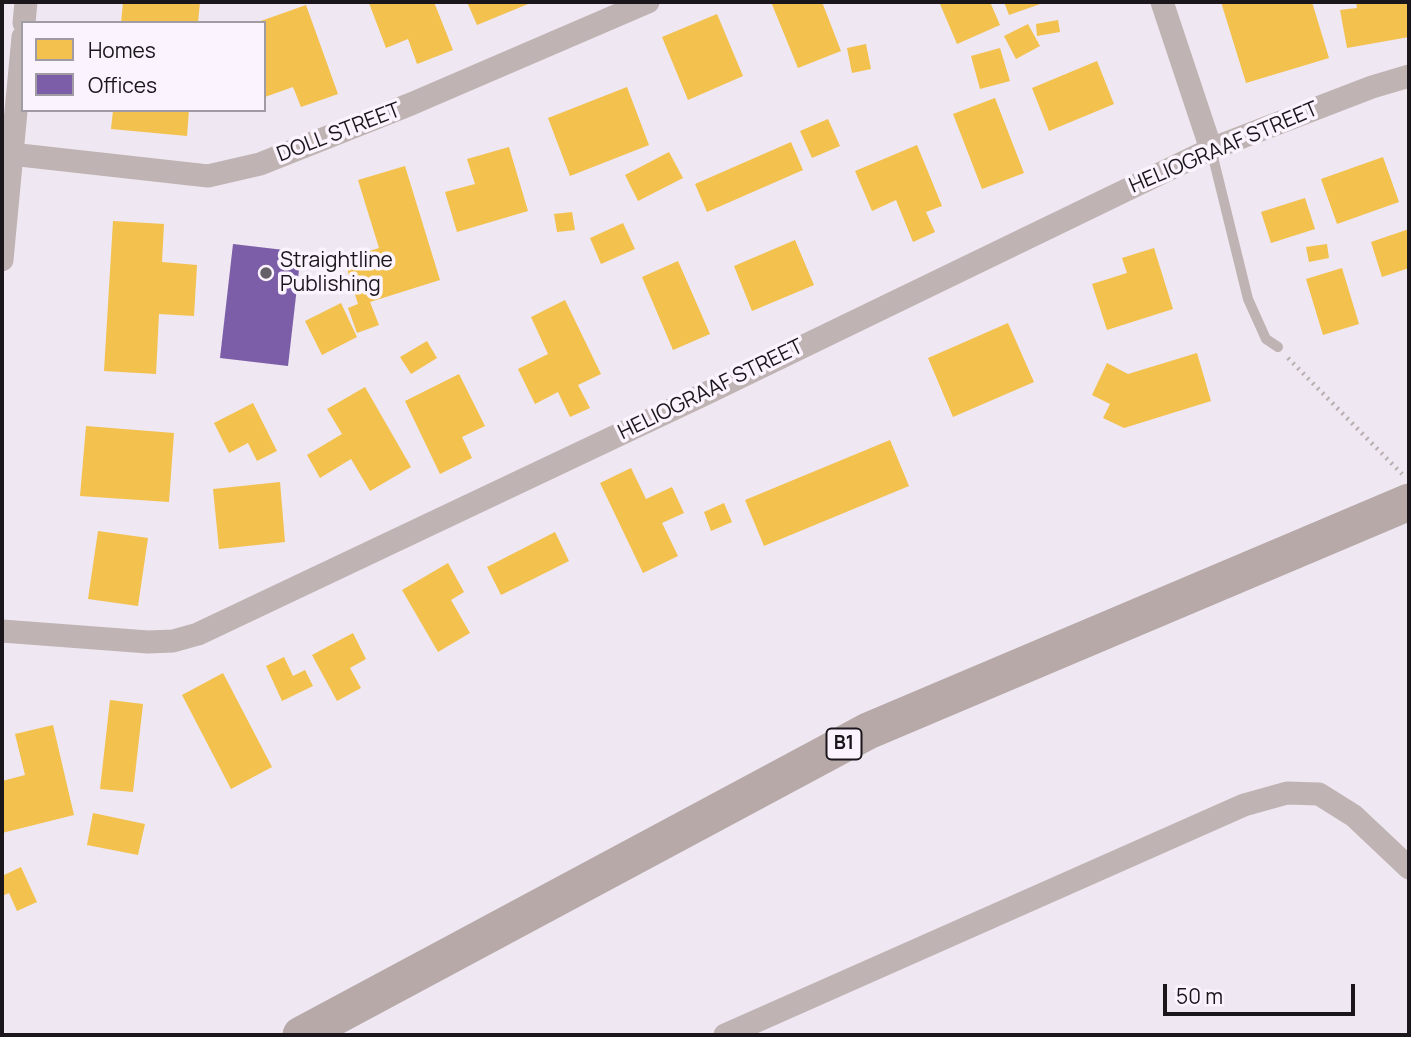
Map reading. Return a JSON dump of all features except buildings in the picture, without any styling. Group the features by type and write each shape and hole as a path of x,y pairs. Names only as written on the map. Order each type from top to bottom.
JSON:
{"highway":[{"name":"B1","path":"301,1035 868,731 1409,502"}],"street":[{"path":"24,21 26,2"},
{"name":"DOLL STREET","path":"11,155 208,176 260,164 411,104 648,2"},
{"path":"1162,2 1211,149"},
{"path":"2,260 21,57"},
{"name":"HELIOGRAAF STREET","path":"2,631 148,642 173,641 198,634 707,393 1211,149 1372,87 1409,76"},
{"path":"725,1035 1244,805 1287,793 1319,794 1354,816 1409,868"}],"lane":[{"path":"1211,149 1248,299 1266,338 1278,347"}],"path":[{"path":"1278,347 1409,482"}],"place":[{"name":"Straightline Publishing","path":"266,273"}]}
